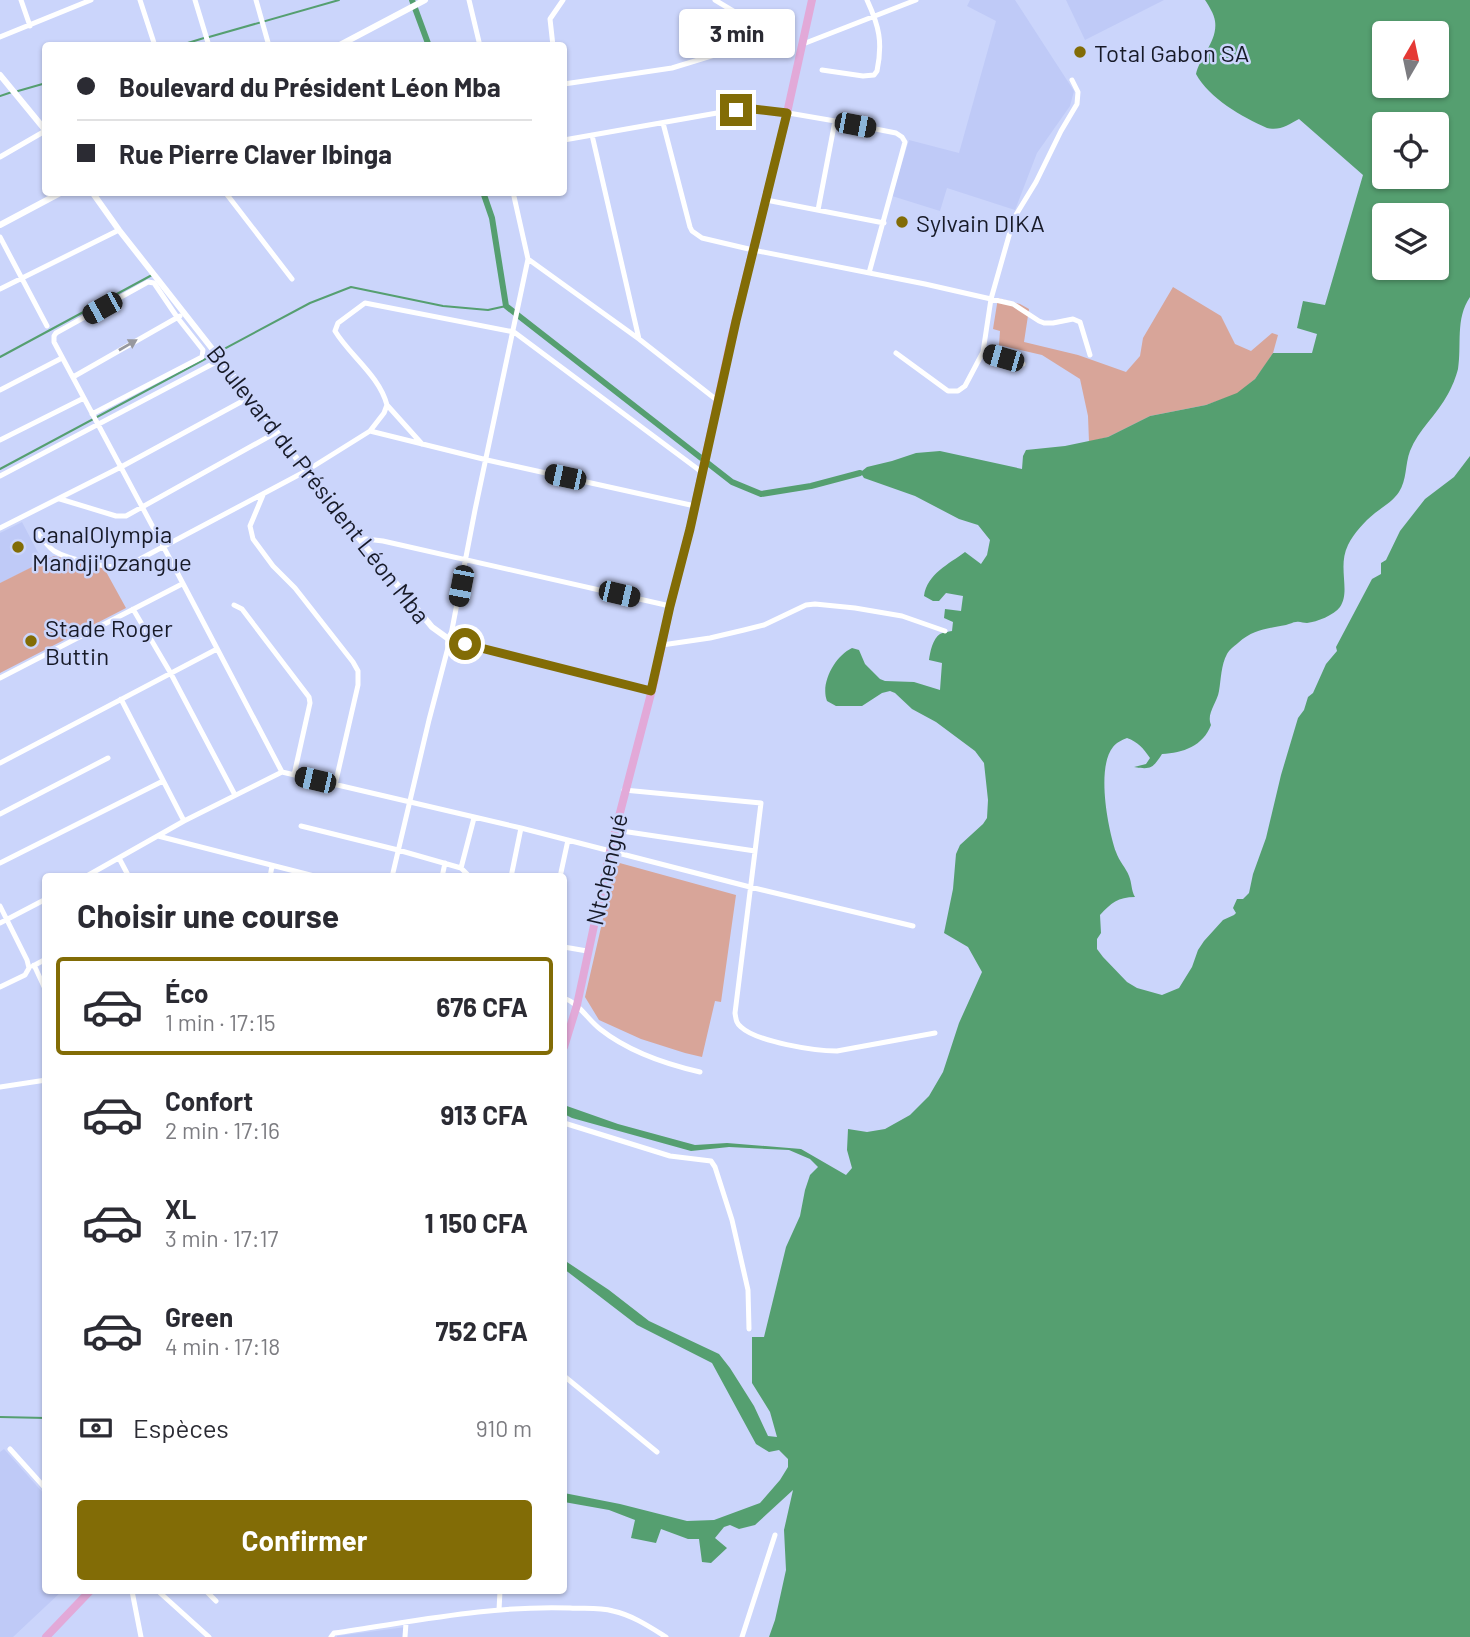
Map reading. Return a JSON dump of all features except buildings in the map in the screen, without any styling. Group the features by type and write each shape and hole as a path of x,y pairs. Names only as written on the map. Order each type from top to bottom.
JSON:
{"main road":[{"name":"Ntchengué","path":"567,1037 577,1005 624,790 651,691 813,0"},
{"path":"46,1637 87,1594"}],"street":[{"path":"21,0 30,26"},
{"path":"0,37 91,0"},
{"path":"140,0 154,42"},
{"path":"195,0 208,41"},
{"path":"256,0 268,42"},
{"path":"469,0 479,42"},
{"path":"553,42 550,19 563,0"},
{"path":"715,0 765,30 767,39"},
{"path":"822,70 874,75 881,45 875,17 867,0"},
{"path":"803,44 916,0"},
{"path":"346,42 423,1"},
{"path":"567,84 672,68 767,39 780,44"},
{"path":"0,75 42,127"},
{"path":"896,352 948,391 958,391 965,386 983,352 991,299 1014,218 1077,104 1078,92 1072,80"},
{"path":"567,139 753,109 835,121 896,134 905,142 869,273"},
{"path":"818,210 835,121"},
{"path":"663,123 692,231 702,238 1013,304 1044,323 1077,319 1090,355"},
{"path":"0,156 42,133"},
{"path":"592,135 639,339"},
{"path":"0,225 54,196"},
{"name":"Boulevard du Président Léon Mba","path":"95,196 180,315 250,397 360,540 432,627 450,640 491,652 651,691"},
{"path":"228,196 292,279"},
{"path":"393,873 450,640 528,259 514,196"},
{"path":"766,200 884,223"},
{"path":"0,289 119,230"},
{"path":"0,237 47,326"},
{"path":"528,259 719,401"},
{"path":"0,476 95,420 202,357 203,350 156,285 148,282 56,333 54,342 95,420 121,467 282,772"},
{"path":"422,444 387,405 367,370 335,331 338,323 365,303 514,328 703,471"},
{"path":"73,377 180,315"},
{"path":"983,352 1023,364"},
{"path":"0,390 62,358"},
{"path":"95,420 218,358"},
{"path":"0,528 121,467 250,397"},
{"path":"0,440 84,398"},
{"path":"36,530 56,552 111,567 125,567 306,471 370,431 387,405"},
{"path":"370,431 486,460 695,506"},
{"path":"58,498 119,517 126,516 277,432"},
{"path":"263,494 250,526 253,539 273,566 295,588 358,671 358,685 335,785"},
{"path":"360,540 383,541 670,606"},
{"path":"0,678 182,584"},
{"path":"662,645 710,638 764,625 806,605 815,604 902,616 944,631"},
{"path":"234,605 242,609 309,697 310,704 294,775"},
{"path":"133,609 170,672 235,795"},
{"path":"0,762 217,649"},
{"path":"121,699 184,821"},
{"path":"0,814 108,758"},
{"path":"92,873 184,821 282,772 521,828 913,926"},
{"path":"0,863 163,780"},
{"path":"624,790 761,803 735,1013 736,1021 743,1029 752,1035 822,1051 837,1051 935,1033"},
{"path":"461,868 474,818"},
{"path":"301,826 445,863 461,868 466,873"},
{"path":"513,873 521,828"},
{"path":"615,830 755,851"},
{"path":"157,836 301,873"},
{"path":"561,873 568,840"},
{"path":"119,858 127,873"},
{"path":"443,873 445,863"},
{"path":"271,873 272,866"},
{"path":"0,923 42,900"},
{"path":"0,906 42,985"},
{"path":"567,948 587,951"},
{"path":"0,987 25,975 31,967 42,961"},
{"path":"567,1000 577,1005 599,1029 632,1049 674,1066 700,1072"},
{"path":"1,1084 42,1080"},
{"path":"567,1125 670,1156 711,1161 732,1220 748,1290 749,1329"},
{"path":"567,1378 657,1452"},
{"path":"10,1449 42,1485"},
{"path":"742,1637 775,1535"},
{"path":"132,1594 139,1635"},
{"path":"161,1594 209,1637"},
{"path":"209,1594 216,1601"},
{"path":"499,1609 500,1594"},
{"path":"331,1637 334,1633 499,1609 559,1608 602,1609 626,1615 666,1637"},
{"path":"405,1637 406,1623"}],"shaded area":[{"path":"970,0 1015,0 1074,91 1070,106 1037,153 1015,210 947,188 940,211 892,196 909,140 959,153 996,21 967,6"},
{"path":"1066,0 1164,0 1085,40"},
{"path":"1205,0 1470,0 1470,297 1462,314 1458,369 1454,382 1444,402 1413,443 1399,492 1363,524 1348,545 1344,562 1344,594 1340,607 1316,621 1295,622 1255,632 1232,648 1224,663 1218,695 1210,717 1211,725 1198,743 1177,752 1162,754 1154,765 1148,768 1134,767 1146,764 1150,758 1137,743 1127,738 1113,747 1105,769 1107,814 1116,852 1129,876 1135,897 1115,902 1100,915 1101,933 1097,939 1097,949 1127,982 1137,988 1162,995 1179,988 1204,941 1223,920 1236,913 1233,908 1237,899 1243,899 1249,893 1298,718 1308,697 1313,693 1326,664 1337,651 1336,647 1372,579 1381,574 1381,563 1386,560 1400,531 1425,499 1454,477 1470,456 1470,1637 769,1637 786,1570 784,1530 793,1490 755,1525 739,1529 730,1525 724,1527 715,1538 727,1548 711,1563 702,1562 699,1539 688,1539 661,1529 656,1543 631,1538 635,1520 609,1510 567,1503 567,1494 687,1521 714,1520 760,1503 780,1480 788,1467 788,1459 779,1450 769,1452 756,1444 712,1363 637,1325 567,1271 567,1262 649,1321 719,1354 754,1406 768,1436 777,1437 770,1412 752,1383 752,1337 764,1337 786,1247 800,1216 810,1175 818,1167 810,1159 789,1150 729,1147 691,1151 572,1118 567,1116 567,1106 618,1124 695,1145 727,1143 801,1149 846,1175 852,1168 847,1150 848,1129 867,1132 885,1129 910,1115 929,1096 943,1072 959,1023 982,972 968,947 944,933 953,889 956,854 960,845 987,818 984,763 975,751 936,722 912,709 895,693 882,693 862,706 836,706 827,701 825,694 830,671 840,657 852,648 859,650 865,664 880,679 914,682 940,690 942,663 929,660 931,649 938,636 952,631 953,622 944,618 945,609 961,611 963,596 946,593 939,601 933,601 924,596 926,588 940,570 965,552 981,564 987,555 990,540 978,525 959,519 915,496 864,478 862,471 867,467 916,453 940,451 1022,469 1026,450 1065,446 1108,437 1150,416 1206,405 1237,393 1255,379 1273,353 1312,353 1317,334 1297,328 1303,301 1325,305 1363,175 1299,119 1280,128 1267,128 1237,112 1209,91 1196,74 1214,35 1215,21"},
{"path":"1173,287 1221,316 1235,344 1251,351 1272,333 1278,335 1273,353 1255,379 1237,394 1206,405 1150,416 1108,437 1089,442 1088,416 1080,379 1042,355 999,345 1000,331 993,329 998,298 1020,304 1029,309 1024,342 1078,355 1126,372 1140,356 1143,338"},
{"name":"CanalOlympia Mandji'Ozangue","path":"22,522 43,562 0,583 0,533"},
{"name":"Stade Roger Buttin","path":"54,556 104,568 126,608 0,673 0,583"},
{"path":"616,862 736,895 721,1002 715,1001 702,1057 641,1039 599,1020 585,997"},
{"path":"4,1449 42,1492 42,1594 59,1594 13,1637 0,1637 0,1452"},
{"path":"406,1627 405,1637 337,1637 337,1636"}],"waterway":[{"path":"209,37 339,0"},
{"path":"412,0 428,42"},
{"path":"191,42 204,38"},
{"path":"18,91 42,84"},
{"path":"0,96 12,92"},
{"path":"484,196 492,218 506,306 732,482 761,494 811,486 860,473"},
{"path":"0,357 152,275"},
{"path":"0,469 310,303 351,287 443,306 488,310 506,306"},
{"path":"0,1417 42,1418"}],"place":[{"name":"Total Gabon SA","path":"1080,52"},
{"name":"Sylvain DIKA","path":"902,222"},
{"name":"CanalOlympia Mandji'Ozangue","path":"18,547"},
{"name":"Stade Roger Buttin","path":"31,641"}],"route":[{"path":"465,644 651,691 787,113 736,110"}]}
